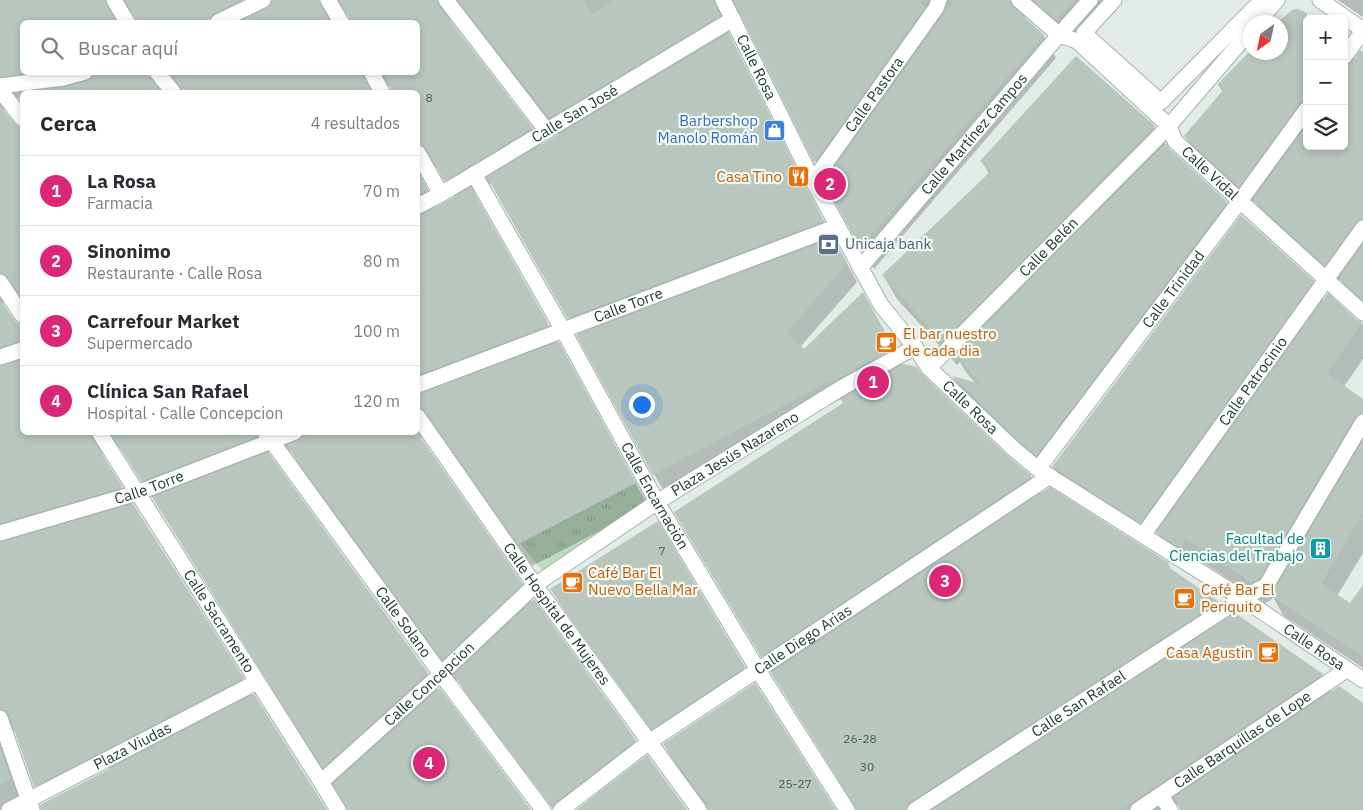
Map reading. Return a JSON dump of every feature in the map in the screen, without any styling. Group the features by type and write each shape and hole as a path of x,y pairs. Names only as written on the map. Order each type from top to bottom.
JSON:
{"street":[{"path":"114,0 125,20"},
{"path":"222,20 263,0"},
{"path":"328,0 340,20"},
{"path":"446,0 547,130"},
{"name":"Calle Rosa","path":"723,0 813,181 860,268 881,305 929,368 1015,450 1044,472 1242,598 1363,680"},
{"name":"Calle Vidal","path":"1019,0 1059,35 1077,41 1169,126 1175,140 1363,312"},
{"name":"Calle Martínez Campos","path":"860,268 1090,0"},
{"path":"1114,0 1084,33 1161,102 1262,0"},
{"path":"1264,15 1277,0"},
{"path":"1320,0 1363,30 1348,51"},
{"name":"Calle Pastora","path":"813,181 934,3"},
{"name":"Calle San José","path":"420,205 732,19"},
{"name":"Calle Belén","path":"929,368 1169,126 1243,39"},
{"path":"0,86 74,75"},
{"path":"159,75 170,90"},
{"path":"372,75 381,90"},
{"path":"0,90 20,115"},
{"name":"Calle Trinidad","path":"1044,472 1303,114"},
{"path":"420,157 441,194"},
{"name":"Calle Encarnación","path":"474,174 563,330 656,502 758,670 847,810"},
{"name":"Calle Torre","path":"420,384 838,226"},
{"name":"Calle Patrocinio","path":"1143,535 1363,228"},
{"path":"0,282 20,312"},
{"name":"Plaza Jesús Nazareno","path":"535,585 656,502 843,387 914,347"},
{"path":"0,357 20,351"},
{"name":"Calle Hospital de Mujeres","path":"420,420 535,585 699,810"},
{"name":"Calle San Rafael","path":"915,810 1242,598 1266,586 1363,422"},
{"name":"Calle Sacramento","path":"101,435 338,810"},
{"name":"Calle Torre","path":"0,533 137,493 268,437"},
{"name":"Calle Solano","path":"268,437 543,810"},
{"name":"Calle Diego Arias","path":"561,810 649,742 758,670 1044,472"},
{"name":"Calle Concepcion","path":"321,782 441,674 535,585"},
{"name":"Calle Barquillas de Lope","path":"1138,810 1346,670"},
{"name":"Plaza Viudas","path":"9,810 29,805 257,682"},
{"path":"0,718 29,805"},
{"path":"1161,794 1170,810"}],"green space":[{"path":"637,482 651,506 547,577 520,543"}],"building":[{"path":"0,0 105,0 115,20 20,20 20,74 0,77"},
{"path":"125,0 242,0 213,14 209,20 136,20"},
{"path":"272,0 319,0 329,20 242,20 271,5"},
{"path":"339,0 437,0 439,6 533,128 444,181 426,148 420,144 420,90 391,90 384,75 420,75 420,20 350,20"},
{"path":"458,0 582,0 592,14 615,0 714,0 720,16 549,118"},
{"path":"733,0 917,0 925,7 814,163"},
{"path":"954,0 1010,0 1013,7 1044,35 860,248 824,182"},
{"path":"1033,0 1075,0 1056,20"},
{"path":"1298,9 1307,13 1307,15 1303,15 1303,101 1299,103 1239,187 1184,136 1224,89 1217,85 1243,58 1243,60 1288,60 1288,15 1286,15 1292,10"},
{"path":"729,33 824,221 567,318 487,177"},
{"path":"1360,50 1363,52 1363,219 1355,223 1325,265 1253,200 1303,131 1303,150 1348,150 1348,64"},
{"path":"1076,56 1155,126 942,342 882,275 991,171 980,161"},
{"path":"93,75 149,75 159,90 39,90 64,87 92,78"},
{"path":"171,75 364,75 371,90 181,90"},
{"path":"0,105 15,124 20,126 20,296 8,277 0,273"},
{"path":"1166,143 1169,148 1227,202 1036,456 952,376 981,384 955,355"},
{"path":"420,175 428,190 420,195"},
{"path":"471,187 549,325 420,374 420,214"},
{"path":"1241,215 1314,281 1140,523 1052,467"},
{"path":"833,238 847,263 787,333 804,349 863,292 894,348 831,383 830,381 653,475 576,335"},
{"path":"1363,244 1363,300 1339,278"},
{"path":"1328,293 1357,320 1362,322 1327,374 1363,399 1363,413 1355,417 1259,579 1252,583 1186,539 1180,548 1156,533"},
{"path":"0,299 14,320 20,324 20,342 0,347"},
{"path":"559,342 636,483 518,544 426,412 420,408 420,393"},
{"path":"20,361 20,435 91,435 123,487 0,523 0,366"},
{"path":"904,364 917,367 923,375 1009,457 1032,476 761,657 674,512 843,403 841,399"},
{"path":"112,435 256,435 257,437 141,481"},
{"path":"310,435 419,435 523,584 442,660 286,445"},
{"name":"Facultad de Ciencias del Trabajo","path":"1363,440 1363,513 1321,584 1350,603 1363,585 1363,656 1270,595"},
{"path":"268,452 428,673 323,768 152,497"},
{"path":"1050,487 1169,563 1167,566 1219,602 910,802 906,810 856,810 855,805 771,673"},
{"path":"133,504 244,678 34,787 9,715 6,711 0,709 0,542"},
{"path":"658,521 745,667 652,729 550,589"},
{"path":"534,599 636,740 555,803 552,808 454,675"},
{"path":"1235,613 1323,674 1121,810 932,810"},
{"path":"755,683 836,810 708,810 707,804 663,744"},
{"path":"1339,686 1363,703 1363,810 1183,810 1174,797"},
{"path":"440,688 531,810 347,810 333,784"},
{"path":"254,694 327,810 41,810 40,805"},
{"path":"0,747 11,779 0,784"},
{"path":"647,755 687,810 576,810"}],"place":[{"name":"Barbershop Manolo Román","path":"774,130"},
{"name":"Casa Tino","path":"798,177"},
{"name":"Sinonimo","path":"830,184"},
{"name":"Unicaja bank","path":"829,244"},
{"name":"El bar nuestro de cada dia","path":"887,343"},
{"name":"La Rosa","path":"873,382"},
{"name":"Facultad de Ciencias del Trabajo","path":"1320,548"},
{"name":"Carrefour Market","path":"945,581"},
{"name":"Café Bar El Nuevo Bella Mar","path":"572,582"},
{"name":"Café Bar El Periquito","path":"1185,599"},
{"name":"Casa Agustin","path":"1269,653"},
{"name":"Clínica San Rafael","path":"429,763"}]}
